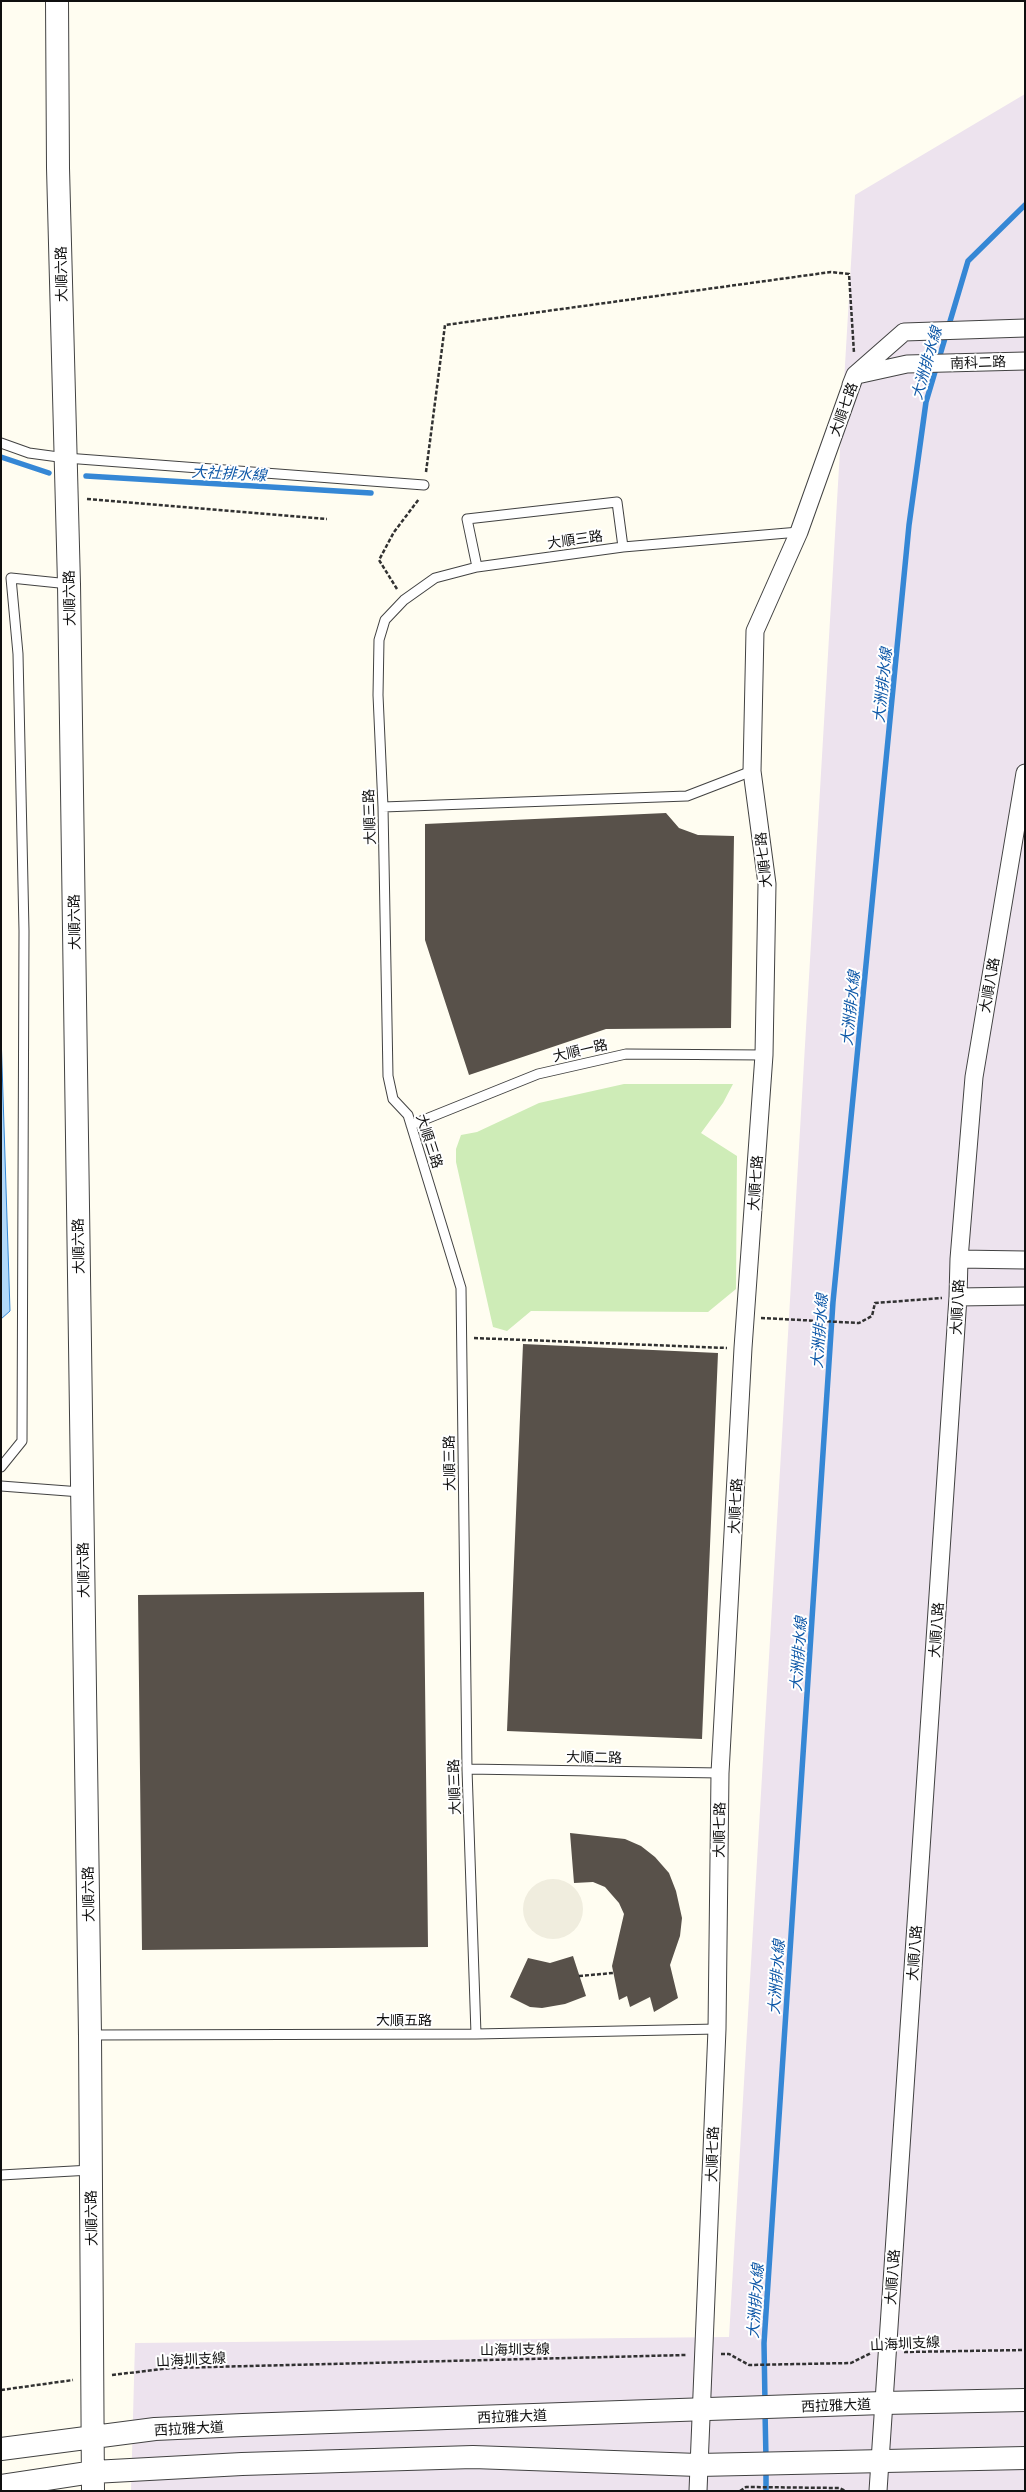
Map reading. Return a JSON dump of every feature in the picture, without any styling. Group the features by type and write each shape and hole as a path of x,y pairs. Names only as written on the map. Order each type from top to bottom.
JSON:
{"street":[{"name":"大順六路","path":"57,1 58,168 69,584 90,2036 93,2482"},
{"path":"855,375 904,332 1025,328"},
{"name":"南科二路","path":"855,375 906,364 1025,361"},
{"name":"大順七路","path":"698,2491 717,2029 720,1773 744,1348 764,1055 767,884 752,771 755,631 799,532 855,375"},
{"name":"大順八路","path":"878,2491 871,2462 874,2403 886,2353 958,1297 959,1259 974,1077 1025,773"},
{"path":"959,1259 1025,1260"},
{"path":"958,1297 1025,1296"},
{"name":"西拉雅大道","path":"1,2449 155,2429 874,2403 1025,2400"},
{"path":"1,2486 93,2482 242,2464 473,2457 698,2465 1025,2458"}],"lane":[{"path":"1,443 29,453 66,458 424,485"},
{"path":"477,567 467,519 617,502 623,547"},
{"name":"大順三路","path":"476,2034 467,1769 461,1288 412,1126 408,1115 393,1099 388,1076 383,807 378,695 379,640 385,620 404,600 436,578 477,567 623,547 799,532"},
{"path":"1,1467 22,1441 24,931 18,654 11,578 69,584"},
{"path":"383,807 687,796 752,771"},
{"name":"大順一路","path":"412,1126 538,1074 626,1054 764,1055"},
{"path":"1,1486 81,1492"},
{"name":"大順二路","path":"467,1769 720,1773"},
{"name":"大順五路","path":"90,2036 476,2034 717,2029"},
{"path":"1,2175 91,2170"}],"path":[{"path":"404,600 379,560 394,532 423,495 445,325 831,272 849,274 855,375"},
{"path":"66,497 327,519"},
{"path":"764,1318 860,1323 872,1316 875,1303 958,1297"},
{"path":"461,1338 744,1348"},
{"path":"579,1976 613,1973"},
{"name":"山海圳支線","path":"111,2375 171,2368 729,2354 749,2365 851,2363 868,2353 1025,2350"},
{"path":"1,2390 81,2379"},
{"path":"740,2491 746,2487 839,2488 846,2491"}],"shaded area":[{"path":"1025,94 1025,2491 131,2491 135,2343 729,2337 855,195"},
{"path":"547,1879 559,1879 570,1884 578,1892 583,1903 581,1921 570,1934 559,1939 547,1939 536,1934 528,1926 523,1915 523,1903 528,1892 536,1884"}],"green space":[{"path":"624,1084 733,1084 723,1103 701,1133 737,1156 736,1289 708,1312 531,1311 507,1331 493,1327 456,1162 456,1149 461,1135 477,1132 539,1103"}],"water":[{"path":"1,1034 10,1311 1,1319"}],"building":[{"path":"666,813 679,828 698,835 734,836 731,1028 606,1029 469,1075 425,940 425,824"},
{"path":"523,1344 718,1353 702,1739 507,1731"},
{"path":"424,1592 428,1947 142,1950 138,1595"},
{"path":"570,1833 625,1839 641,1846 655,1857 669,1873 676,1891 682,1918 680,1936 670,1965 678,1998 654,2012 650,1997 630,2007 627,1996 619,2000 612,1966 624,1914 619,1903 605,1887 593,1882 574,1883"},
{"path":"573,1956 586,1996 565,2004 542,2008 530,2007 510,1997 528,1958 550,1963"}],"waterway":[{"name":"大洲排水線","path":"765,2403 764,2343 833,1302 909,525 926,402 968,261 1025,205"},
{"name":"大社排水線","path":"1,457 49,473"},
{"name":"大社排水線","path":"86,476 371,493"},
{"name":"大洲排水線","path":"765,2411 766,2459"},
{"name":"大洲排水線","path":"766,2467 766,2491"}]}
